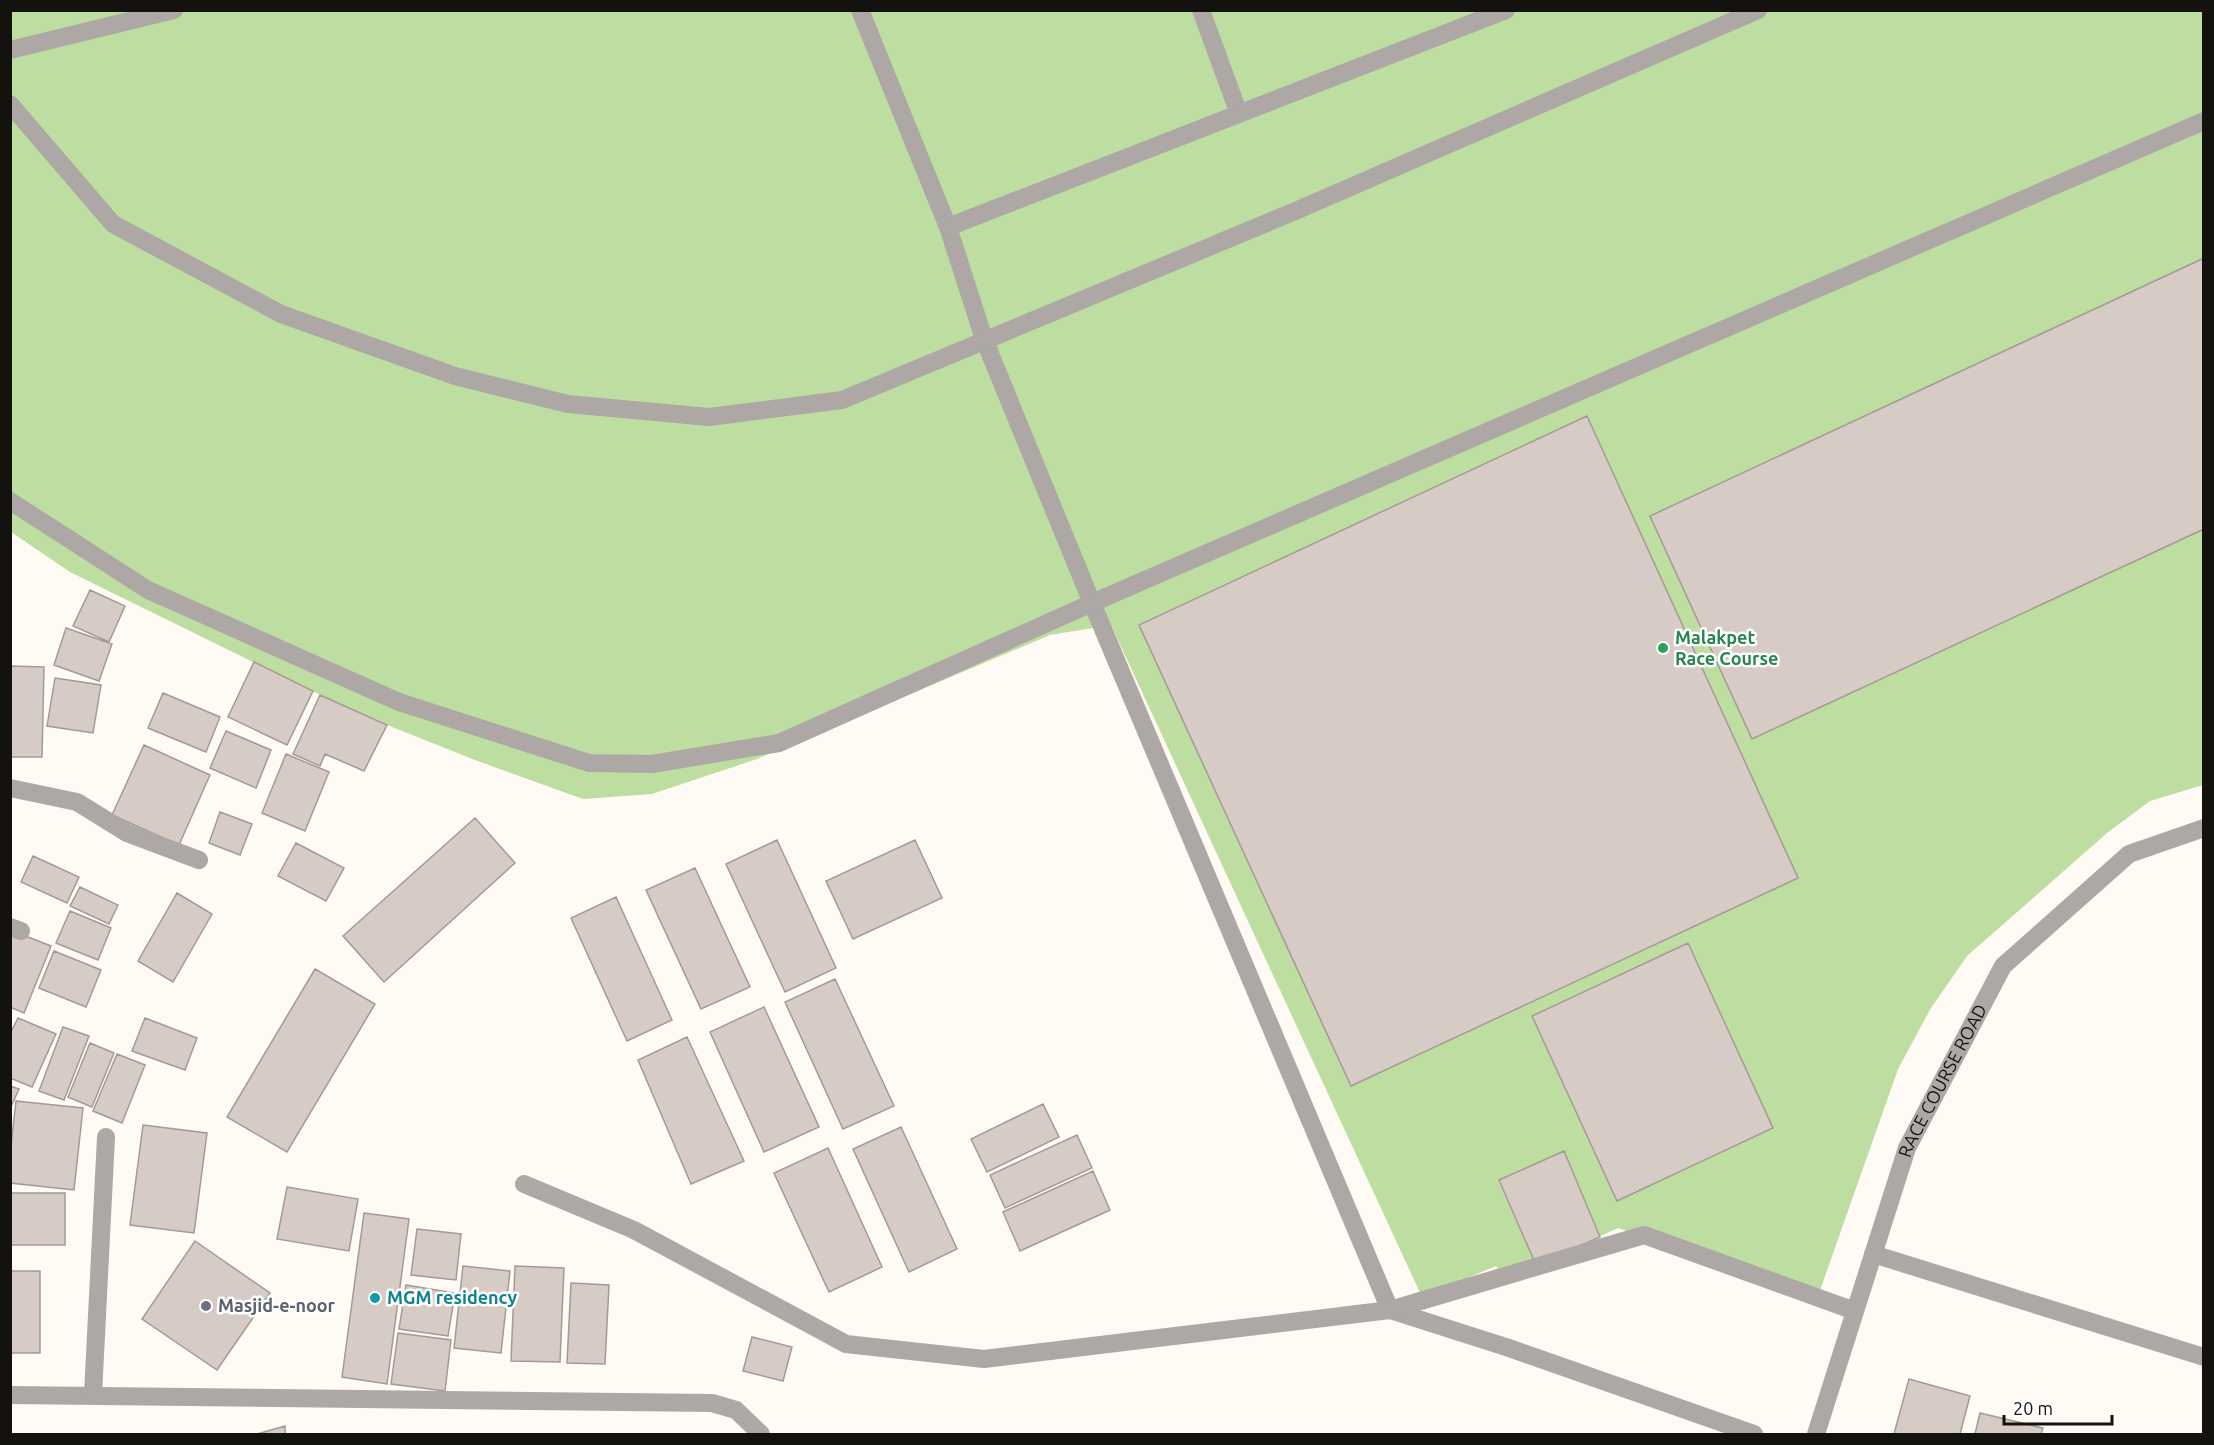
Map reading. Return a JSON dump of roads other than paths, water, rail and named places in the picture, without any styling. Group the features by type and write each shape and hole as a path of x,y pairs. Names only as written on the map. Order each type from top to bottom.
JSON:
{"street":[{"path":"10,50 174,10"},
{"path":"860,10 948,227 984,339 1092,603 1390,1311 1506,1347 1754,1434"},
{"path":"1201,10 1239,114"},
{"path":"948,227 1239,114 1486,14 1506,10"},
{"path":"10,104 113,224 281,314 455,376 568,404 709,417 842,400 1293,212 1758,10"},
{"path":"10,501 148,590 399,702 589,763 652,764 779,743 1092,603 2204,121"},
{"path":"10,788 77,802 127,833 199,860"},
{"name":"RACE COURSE ROAD","path":"1816,1434 1907,1148 2003,966 2129,854 2204,828"},
{"path":"93,1395 106,1137"},
{"path":"524,1184 634,1230 846,1344 984,1359 1390,1311 1644,1235 1855,1311"},
{"path":"1873,1254 2204,1357"},
{"path":"10,1395 712,1403 736,1410 761,1434"}],"place":[{"name":"Malakpet Race Course","path":"1663,648"},
{"name":"MGM residency","path":"375,1298"},
{"name":"Masjid-e-noor","path":"206,1306"}]}
